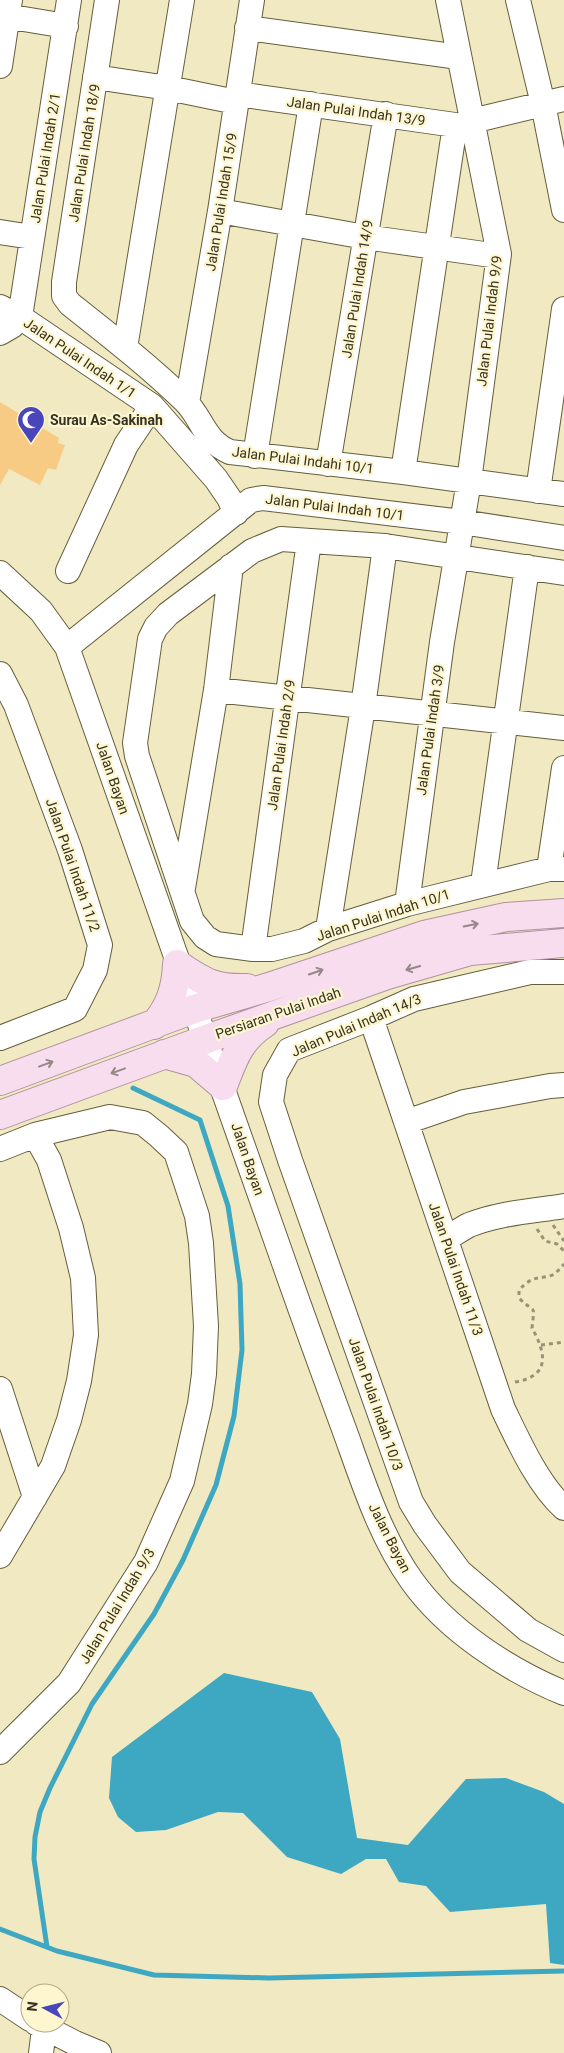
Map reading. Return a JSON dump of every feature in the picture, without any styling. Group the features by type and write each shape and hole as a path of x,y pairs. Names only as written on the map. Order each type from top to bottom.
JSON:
{"main road":[{"name":"Persiaran Pulai Indah","path":"0,1080 194,1009 270,987 424,935 506,917 564,913"},
{"name":"Persiaran Pulai Indah","path":"0,1115 386,975 470,951 564,943"},
{"path":"154,1025 162,1016 172,996 175,987 177,964 201,980 215,986 229,988 270,987"},
{"path":"164,1054 196,1063 222,1086 240,1044 252,1031 281,1012"}],"street":[{"name":"Jalan Pulai Indah 2/1","path":"10,312 32,237 70,0"},
{"name":"Jalan Pulai Indah 18/9","path":"70,304 64,296 64,282 107,0"},
{"path":"125,348 182,0"},
{"name":"Jalan Pulai Indah 15/9","path":"187,403 220,211 252,0"},
{"name":"Jalan Pulai Indah 9/9","path":"448,0 459,57 467,125 498,243 498,256 468,481 456,556"},
{"path":"518,0 554,102 564,210"},
{"path":"0,66 6,10 66,26"},
{"path":"247,28 459,57"},
{"name":"Jalan Pulai Indah 13/9","path":"95,77 237,98 311,104 467,125"},
{"path":"403,472 436,248 467,125 554,102"},
{"path":"255,456 290,225 311,104"},
{"name":"Jalan Pulai Indah 14/9","path":"328,464 386,114"},
{"path":"220,211 366,238 498,256"},
{"path":"0,232 32,237"},
{"name":"Jalan Pulai Indahi 10/1","path":"70,304 125,348 187,403 202,429 219,447 230,452 403,472 564,494"},
{"path":"538,491 564,310"},
{"path":"0,333 12,326 10,312"},
{"name":"Jalan Pulai Indah 1/1","path":"10,312 152,406 216,479 229,498 236,513"},
{"path":"68,571 126,445 152,406"},
{"name":"Jalan Pulai Indah 10/1","path":"67,647 251,500 264,498 462,522 564,538"},
{"path":"182,892 136,756 135,743 150,639 156,627 168,614 252,551 281,539 385,546 564,573"},
{"name":"Jalan Pulai Indah 2/9","path":"253,949 309,541"},
{"path":"328,929 363,707 385,546"},
{"name":"Jalan Pulai Indah 3/9","path":"406,904 456,556"},
{"path":"182,892 216,690 231,566"},
{"path":"483,884 527,567"},
{"name":"Jalan Bayan","path":"0,573 41,611 67,647 204,1040 365,1488 385,1535 412,1580 433,1606 459,1629 509,1666 564,1692"},
{"name":"Jalan Pulai Indah 11/2","path":"0,674 16,705 63,832 100,945 95,970 75,1009 0,1038"},
{"path":"216,690 564,728"},
{"name":"Jalan Pulai Indah 10/1","path":"182,892 192,921 205,937 216,944 253,949 272,949 304,941 328,929 406,904 483,884 557,869 564,768"},
{"name":"Jalan Pulai Indah 14/3","path":"272,1102 275,1075 289,1050 414,999 530,972 564,972"},
{"name":"Jalan Pulai Indah 11/3","path":"371,1018 503,1409 522,1448 554,1499 564,1508"},
{"path":"406,1122 464,1102 564,1085"},
{"name":"Jalan Pulai Indah 10/3","path":"272,1102 290,1160 411,1502 425,1525 460,1572 528,1630 564,1650"},
{"name":"Jalan Pulai Indah 9/3","path":"0,1149 35,1135 110,1117 143,1123 176,1152 197,1216 201,1243 206,1326 204,1374 200,1404 182,1481 146,1562 69,1683 0,1752"},
{"path":"0,1556 53,1466 69,1420 79,1380 86,1334 83,1278 71,1228 49,1160 35,1135"},
{"path":"446,1239 469,1226 511,1213 557,1214"},
{"path":"0,1389 36,1497"},
{"path":"0,1999 20,2013"},
{"path":"38,2033 41,2053"},
{"path":"56,2033 99,2053"}],"path":[{"path":"557,1214 564,1242"},
{"path":"539,1226 538,1233 545,1241 557,1244 564,1251"},
{"path":"515,1382 527,1379 542,1367 544,1357 541,1345 532,1328 534,1310 518,1298 519,1290 536,1277 555,1274 564,1264"},
{"path":"541,1345 564,1342"}],"water":[{"path":"224,1673 312,1692 340,1739 357,1838 408,1845 466,1779 506,1778 544,1792 564,1804 564,1965 550,1963 546,1904 450,1912 426,1886 399,1882 386,1859 366,1859 341,1874 287,1857 243,1813 218,1812 166,1830 136,1832 118,1817 109,1798 112,1757"}],"building":[{"name":"Surau As-Sakinah","path":"0,402 59,438 58,443 65,445 56,470 48,468 40,485 9,469 0,485"}],"waterway":[{"path":"47,1947 34,1859 35,1837 40,1812 92,1704 154,1614 183,1560 216,1485 234,1416 242,1350 240,1284 228,1206 200,1120 133,1088"},
{"path":"0,1929 57,1951 154,1975 269,1978 564,1971"}],"place":[{"name":"Surau As-Sakinah","path":"31,444"}]}
